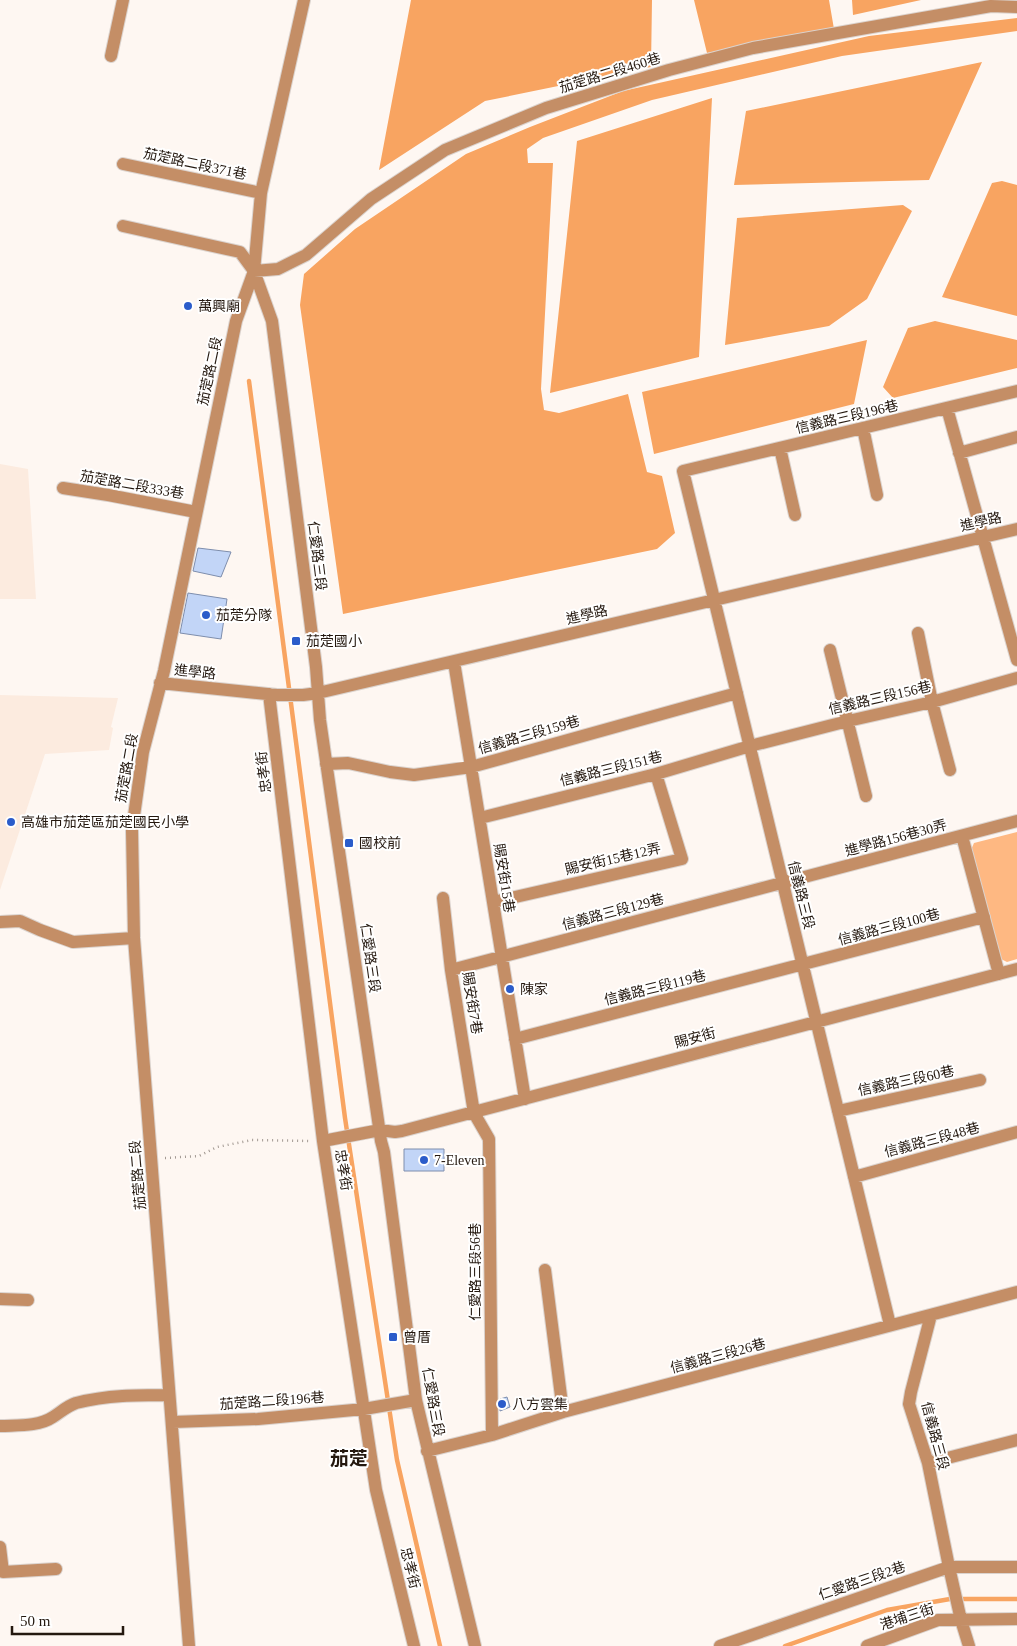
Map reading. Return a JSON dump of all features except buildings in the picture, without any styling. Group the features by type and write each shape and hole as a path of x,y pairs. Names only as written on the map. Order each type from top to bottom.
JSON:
{"street":[{"path":"111,56 123,0"},
{"name":"茄萣路二段","path":"189,1646 134,938 132,830 143,752 160,683 236,321 254,271 261,193 304,0"},
{"name":"茄萣路二段460巷","path":"254,271 278,269 306,255 371,199 445,150 546,108 669,70 753,48 991,6 1017,7"},
{"name":"茄萣路二段371巷","path":"123,164 261,193"},
{"path":"123,226 240,252 254,271"},
{"name":"仁愛路三段","path":"254,271 272,321 326,764 384,1152 416,1400 475,1646"},
{"name":"信義路三段196巷","path":"683,471 1017,390"},
{"path":"947,408 1017,660"},
{"path":"863,428 877,495"},
{"path":"959,453 1017,437"},
{"path":"780,448 795,515"},
{"name":"信義路三段","path":"683,471 890,1326"},
{"name":"茄萣路二段333巷","path":"63,488 196,512"},
{"name":"進學路","path":"160,683 273,695 318,693 1017,529"},
{"path":"918,633 932,702 950,770"},
{"path":"830,650 866,796"},
{"name":"賜安街15巷","path":"454,662 525,1099"},
{"name":"信義路三段156巷","path":"750,746 932,702 1017,678"},
{"name":"信義路三段159巷","path":"326,764 348,763 414,775 472,767 736,693"},
{"name":"忠孝街","path":"273,695 329,1140 368,1408 376,1490 414,1646"},
{"name":"信義路三段151巷","path":"480,818 656,774 750,746"},
{"name":"賜安街15巷12弄","path":"493,902 682,859 656,774"},
{"name":"進學路156巷30弄","path":"783,883 1017,821"},
{"path":"962,836 999,974"},
{"name":"信義路三段129巷","path":"451,970 783,883"},
{"name":"賜安街7巷","path":"443,898 451,970 474,1113"},
{"name":"信義路三段100巷","path":"803,966 984,918"},
{"path":"0,922 20,921 73,942 134,938"},
{"name":"信義路三段119巷","path":"515,1039 803,966"},
{"name":"賜安街","path":"329,1140 380,1130 402,1131 1017,969"},
{"name":"信義路三段60巷","path":"838,1111 980,1080"},
{"name":"仁愛路三段56巷","path":"474,1113 489,1138 492,1435"},
{"name":"信義路三段48巷","path":"854,1177 1017,1132"},
{"path":"545,1270 563,1412"},
{"name":"信義路三段26巷","path":"427,1451 492,1435 563,1412 1017,1292"},
{"path":"0,1299 28,1300"},
{"name":"信義路三段","path":"931,1315 909,1404 928,1463 961,1620"},
{"path":"0,1426 36,1423 52,1418 74,1404 112,1396 169,1395"},
{"name":"茄萣路二段196巷","path":"172,1422 258,1419 368,1408 416,1400"},
{"path":"928,1463 1017,1440"},
{"path":"0,1547 3,1572 56,1569"},
{"name":"仁愛路三段2巷","path":"720,1646 949,1566 1017,1567"},
{"name":"港埔三街","path":"867,1646 938,1620 1017,1620"},
{"path":"961,1620 969,1646"}],"path":[{"path":"152,1158 199,1156 216,1147 252,1140 329,1140"}],"shaded area":[{"path":"411,0 652,0 651,67 485,101 379,170"},
{"path":"694,0 829,0 834,29 707,53"},
{"path":"852,0 921,0 853,15"},
{"path":"1017,18 1017,31 842,56 652,100 543,138 527,149 528,163 553,163 541,389 544,410 559,413 628,394 647,472 662,476 675,533 657,549 343,614 300,305 304,274 355,229 466,154 623,91 869,36"},
{"path":"982,62 929,180 734,185 746,111"},
{"path":"712,98 699,357 550,393 577,141"},
{"path":"1002,181 1017,185 1017,316 942,297 992,183"},
{"path":"903,205 912,211 867,299 829,326 725,345 737,218"},
{"path":"935,321 1017,340 1017,368 893,398 883,387 908,328"},
{"path":"867,340 854,404 654,454 642,392"},
{"path":"0,464 28,469 36,599 0,599"},
{"name":"高雄市茄萣區茄萣國民小學","path":"0,695 118,698 111,727 113,728 109,750 45,754 0,890"},
{"path":"1017,832 1017,959 1007,962 999,958 970,852 974,843"}],"waterway":[{"path":"249,381 345,1118 397,1460 440,1646"},
{"path":"785,1646 887,1610 950,1599 1017,1599"}],"place":[{"name":"萬興廟","path":"188,306"},
{"name":"茄萣分隊","path":"206,615"},
{"name":"茄萣國小","path":"296,641"},
{"name":"高雄市茄萣區茄萣國民小學","path":"11,822"},
{"name":"國校前","path":"349,843"},
{"name":"陳家","path":"510,989"},
{"name":"7-Eleven","path":"424,1160"},
{"name":"曾厝","path":"393,1337"},
{"name":"八方雲集","path":"502,1404"}],"district":[{"name":"茄萣","path":"349,1458"}]}
